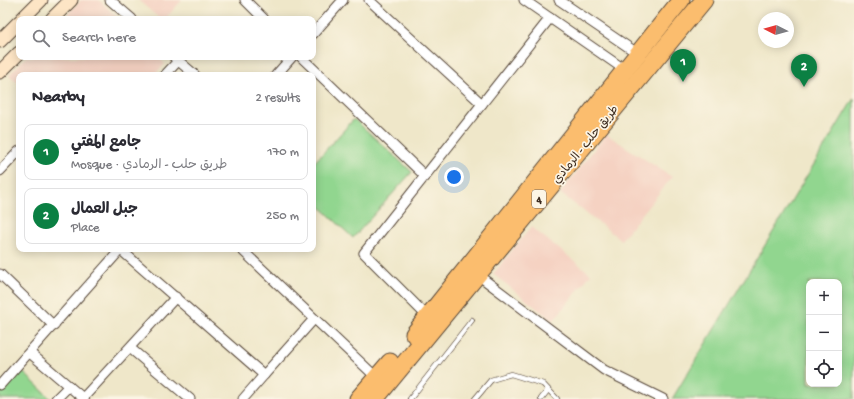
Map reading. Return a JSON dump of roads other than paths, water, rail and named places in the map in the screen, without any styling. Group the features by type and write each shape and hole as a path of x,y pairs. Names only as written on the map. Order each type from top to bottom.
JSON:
{"highway":[{"name":"طريق حلب - الرمادي","path":"645,59 681,0"},
{"name":"طريق حلب - الرمادي","path":"358,399 645,59 704,0"},
{"name":"طريق حلب - الرمادي","path":"375,399 478,275 632,74"}],"street":[{"path":"25,16 41,0"},
{"path":"55,16 71,0"},
{"path":"110,0 129,16"},
{"path":"245,0 261,16"},
{"path":"316,31 343,0"},
{"path":"369,0 482,104"},
{"path":"524,0 632,74"},
{"path":"558,0 645,59"},
{"path":"428,317 364,253 550,18"},
{"path":"0,41 16,25"},
{"path":"0,72 16,56"},
{"path":"167,72 175,60"},
{"path":"177,60 191,72"},
{"path":"279,72 289,60"},
{"path":"304,60 425,176"},
{"path":"0,171 16,154"},
{"path":"0,385 118,252"},
{"path":"124,252 264,375"},
{"path":"244,252 377,378"},
{"path":"478,275 604,370 663,399"},
{"path":"1,276 54,326"},
{"path":"30,353 83,399 176,297"},
{"path":"243,399 314,319"},
{"path":"130,348 190,399"},
{"path":"56,399 68,386"}],"lane":[{"path":"410,399 472,320"},
{"path":"475,399 491,380 511,374 542,384 557,399"},
{"path":"540,399 548,390"}],"place":[{"name":"جامع المفتي","path":"683,82"},
{"name":"جبل العمال","path":"804,87"}]}
